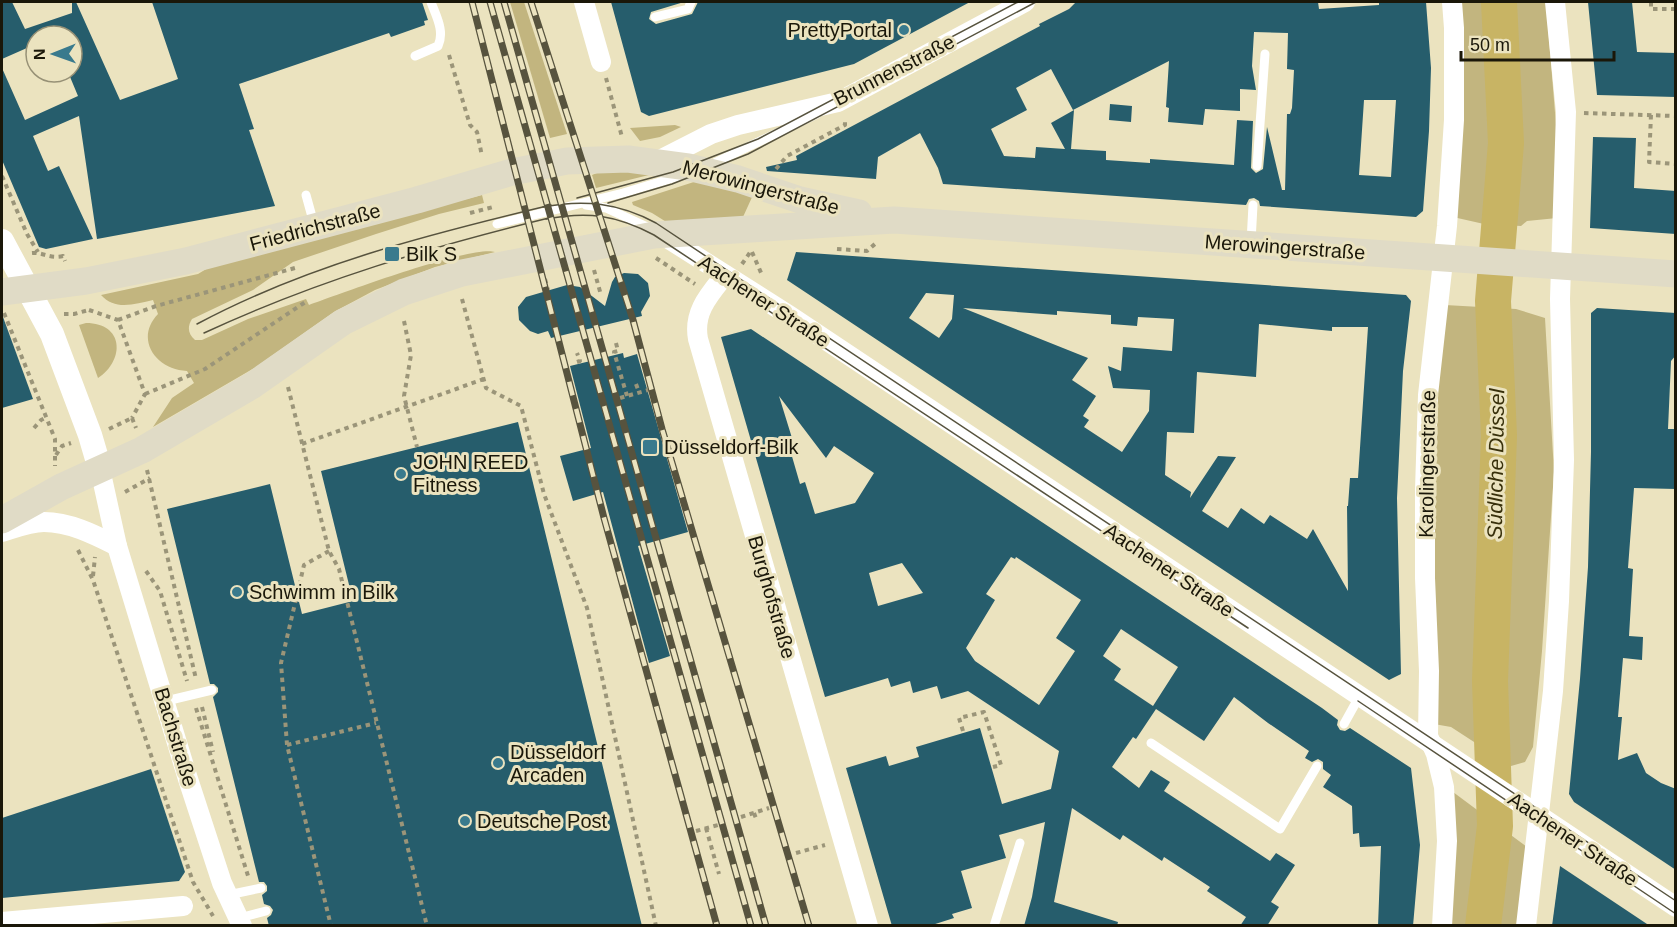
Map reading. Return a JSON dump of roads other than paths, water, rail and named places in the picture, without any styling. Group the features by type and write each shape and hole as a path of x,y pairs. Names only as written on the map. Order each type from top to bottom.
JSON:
{"main road":[{"name":"Merowingerstraße","path":"628,159 657,161 698,169 738,179 800,200 894,220"},
{"name":"Friedrichstraße","path":"14,290 86,281 186,261 407,203 526,168 567,161 628,159"},
{"name":"Merowingerstraße","path":"100,469 142,450 245,390 344,322 404,292 462,273 661,234 894,220 1676,274"},
{"path":"2,520 61,487 100,469"}],"street":[{"path":"584,2 601,62"},
{"name":"Brunnenstraße","path":"657,161 711,134 838,102 1025,2"},
{"name":"Karolingerstraße","path":"1442,926 1447,841 1444,787 1436,754 1428,736 1425,490 1428,395 1443,258 1454,120 1452,2"},
{"path":"1526,926 1553,691 1564,460 1561,266 1566,112 1555,2"},
{"name":"Aachener Straße","path":"661,234 808,328 1676,908"},
{"name":"Bachstraße","path":"2,241 14,290 52,334 90,435 117,546 201,820 227,895 240,922"},
{"name":"Burghofstraße","path":"725,275 700,311 696,323 698,339 868,926"},
{"path":"2,532 28,524 48,522 77,528 117,546"},
{"path":"2,922 183,906"}],"lane":[{"path":"415,56 435,48 440,42 442,32 431,2"},
{"path":"655,17 688,9 691,2"},
{"path":"1257,166 1265,54"},
{"path":"497,224 579,205 698,169 742,151 838,102"},
{"path":"306,195 314,226"},
{"path":"579,205 606,208 643,223 661,234"},
{"path":"1251,244 1253,206"},
{"path":"166,701 212,690"},
{"path":"1344,724 1359,697"},
{"path":"1151,744 1280,829 1317,766"},
{"path":"994,926 1020,843"},
{"path":"227,895 261,888"},
{"path":"240,922 266,911"}],"waterway":[{"name":"Südliche Düssel","path":"1483,926 1495,826 1490,681 1499,436 1493,301 1506,143 1499,2"}],"tram line":[{"path":"577,198 673,172 758,139 1018,2"},
{"path":"608,203 672,184 748,154 1036,2"},
{"path":"543,207 573,203 601,204 628,211 656,223 1676,901"},
{"path":"197,324 239,303 325,268 415,240 551,205"},
{"path":"546,219 575,215 602,216 627,223 654,235 1248,628"},
{"path":"204,333 289,297 376,266 553,217"},
{"path":"1358,701 1676,914"}],"railway":[{"path":"472,2 604,518 717,926"},
{"path":"490,2 751,926"},
{"path":"504,2 766,926"},
{"path":"531,2 633,320 662,429 809,926"}],"place":[{"name":"PrettyPortal","path":"904,30"},
{"name":"Bilk S","path":"392,254"},
{"name":"Düsseldorf-Bilk","path":"650,447"},
{"name":"JOHN REED Fitness","path":"401,474"},
{"name":"Schwimm in Bilk","path":"237,592"},
{"name":"Düsseldorf Arcaden","path":"498,763"},
{"name":"Deutsche Post","path":"465,821"}]}
